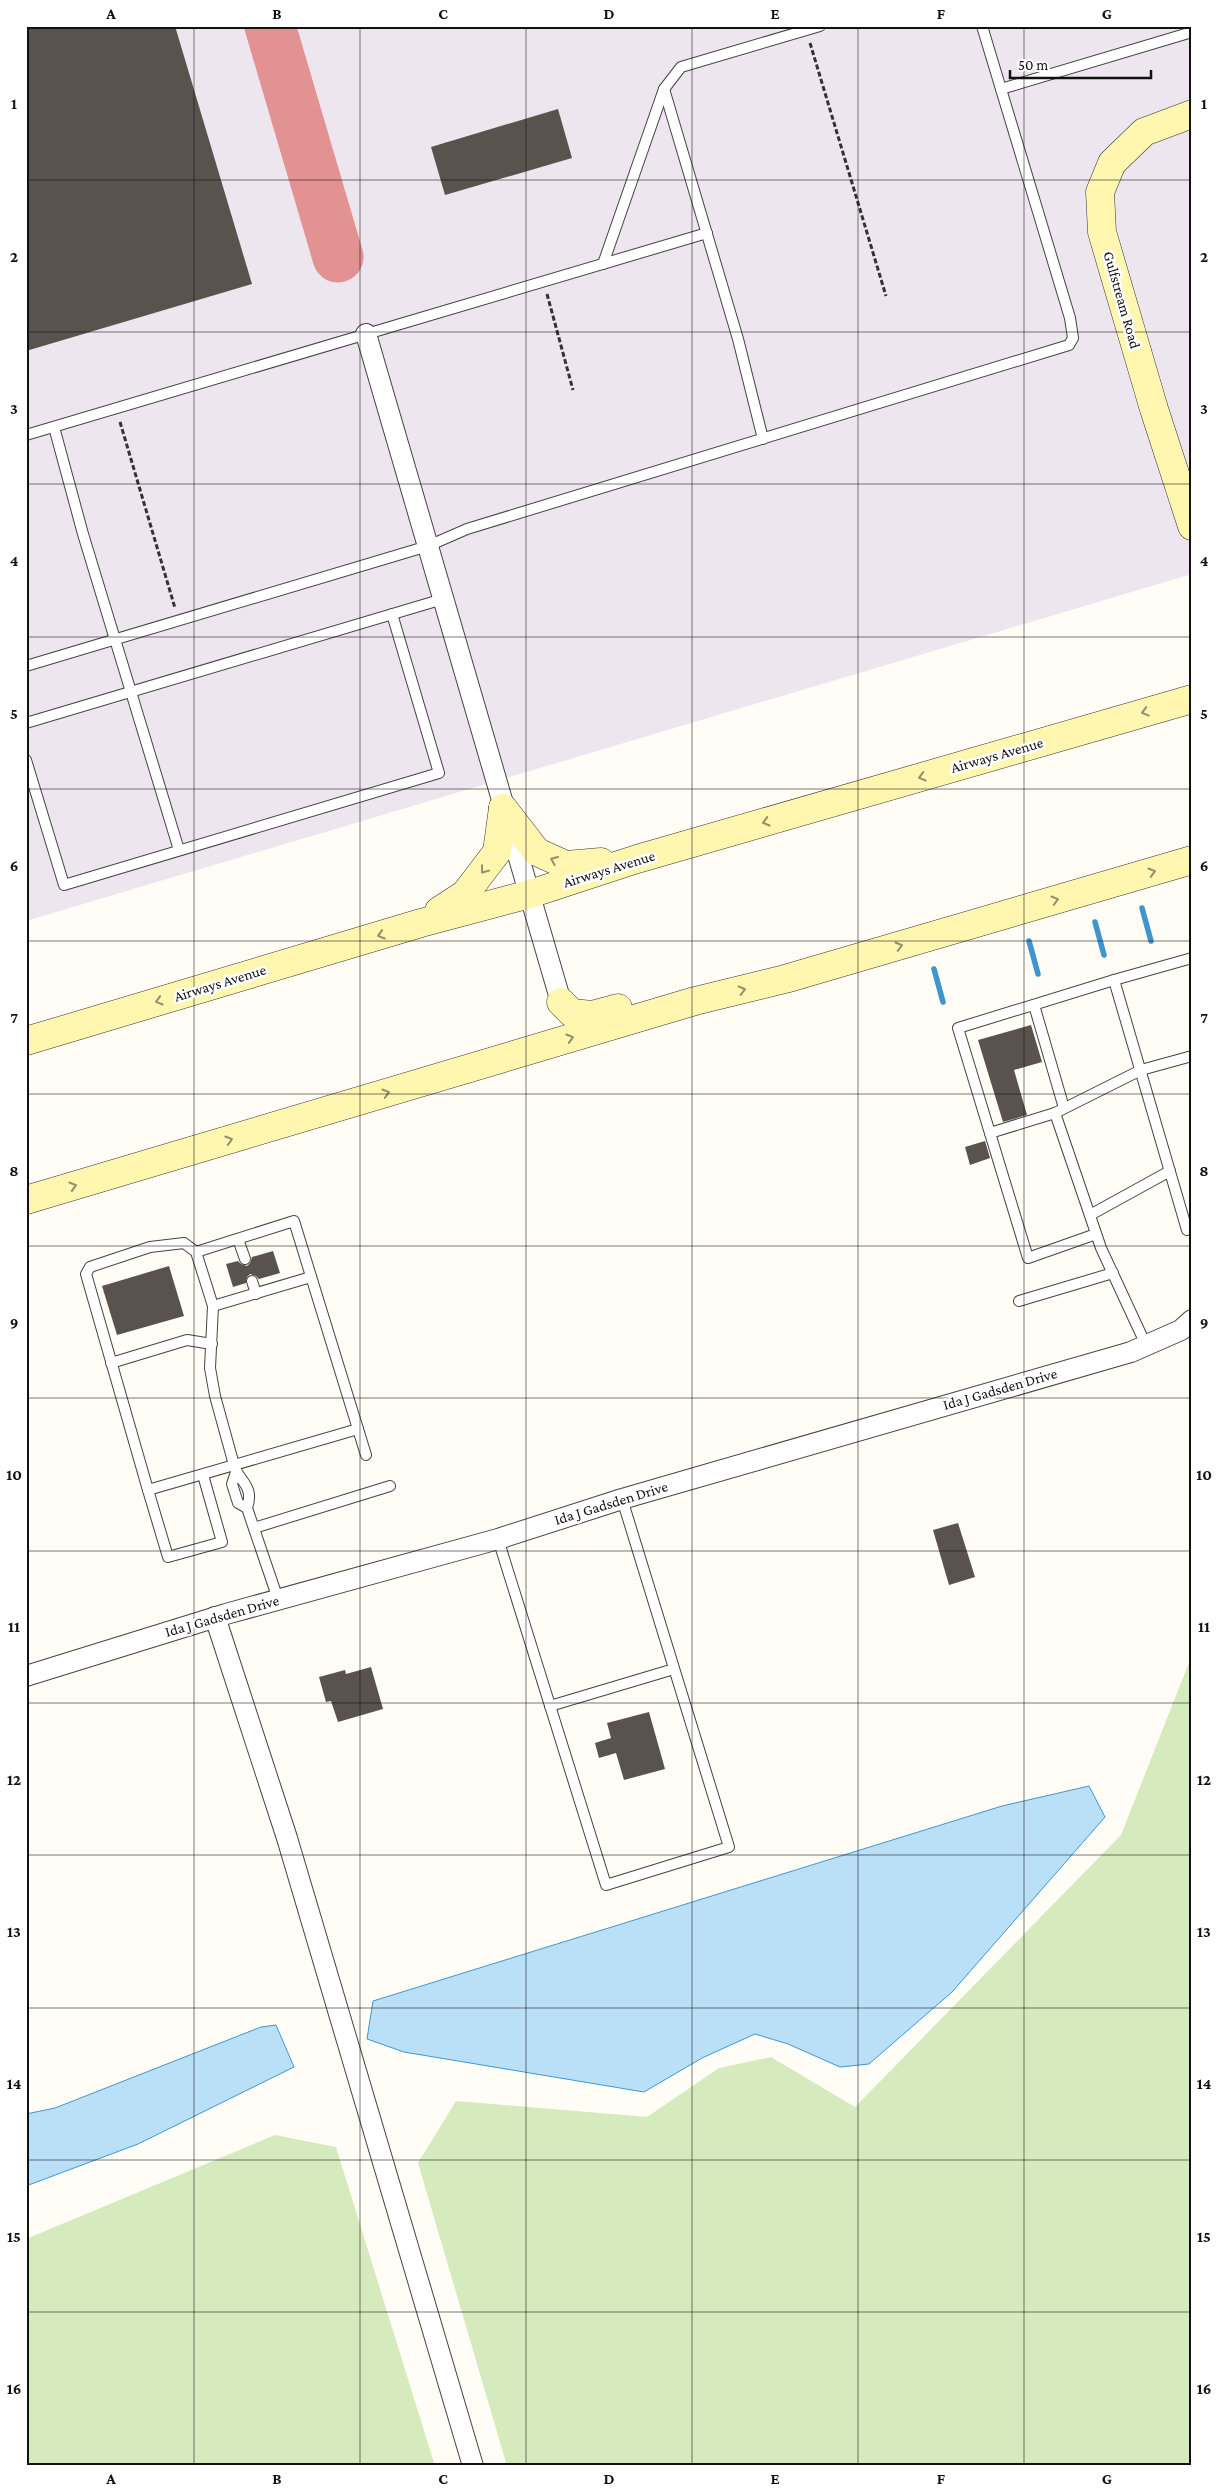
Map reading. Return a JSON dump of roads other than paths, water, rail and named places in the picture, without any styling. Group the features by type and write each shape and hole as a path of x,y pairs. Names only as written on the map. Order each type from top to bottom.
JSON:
{"main road":[{"name":"Gulfstream Road","path":"1192,114 1144,132 1112,163 1100,192 1102,232 1154,409 1192,526"},
{"name":"Airways Avenue","path":"26,1041 421,923 530,894 637,860 1192,699"},
{"path":"503,808 537,852 566,865 637,860"},
{"path":"421,923 465,894 497,852 503,808"},
{"path":"26,1200 695,1001 785,979 1192,860"},
{"path":"561,1002 572,1013 592,1015 647,1000 695,1001"},
{"path":"507,1058 548,1028 559,1013 561,1002"}],"street":[{"path":"366,334 561,1002"},
{"name":"Ida J Gadsden Drive","path":"26,1676 216,1617 498,1539 622,1499 1131,1352 1181,1330 1192,1320"},
{"path":"216,1617 287,1838 473,2466"}],"lane":[{"path":"603,264 664,88 681,67 820,26"},
{"path":"26,666 428,546 468,529 1069,345 1073,338 1070,318 982,26"},
{"path":"1001,90 1192,32"},
{"path":"664,88 738,340 763,439"},
{"path":"26,435 706,233"},
{"path":"54,427 80,525 179,850"},
{"path":"26,723 443,599"},
{"path":"26,760 64,885 439,773 392,614"},
{"path":"1096,1234 1028,1258 958,1028 1192,958"},
{"path":"1114,980 1187,1230 1192,1223"},
{"path":"1034,1005 1059,1111 1096,1234 1146,1345"},
{"path":"990,1133 1059,1111 1141,1070 1192,1056"},
{"path":"1090,1215 1170,1171"},
{"path":"196,1252 294,1221 366,1455"},
{"path":"238,1239 245,1259"},
{"path":"203,1475 222,1542 168,1557 86,1274 90,1267 150,1247 184,1243 196,1252 213,1306 210,1368 215,1396 235,1468 232,1484 238,1503 247,1508 278,1599"},
{"path":"1019,1300 1113,1273"},
{"path":"213,1306 312,1277"},
{"path":"252,1281 256,1294"},
{"path":"111,1363 187,1340 212,1344"},
{"path":"148,1490 235,1468 358,1429"},
{"path":"254,1528 390,1486"},
{"path":"498,1539 606,1885 729,1847 622,1499"},
{"path":"550,1706 674,1668"}],"water":[{"path":"1089,1786 1105,1817 952,1992 869,2064 840,2067 788,2044 755,2034 702,2058 644,2092 404,2052 367,2039 373,2001 1002,1806"},
{"path":"276,2025 294,2067 138,2144 26,2186 26,2114 55,2108 261,2027"}],"waterway":[{"path":"1142,908 1151,941"},
{"path":"1095,922 1104,955"},
{"path":"1029,941 1038,974"},
{"path":"934,969 943,1002"}]}
